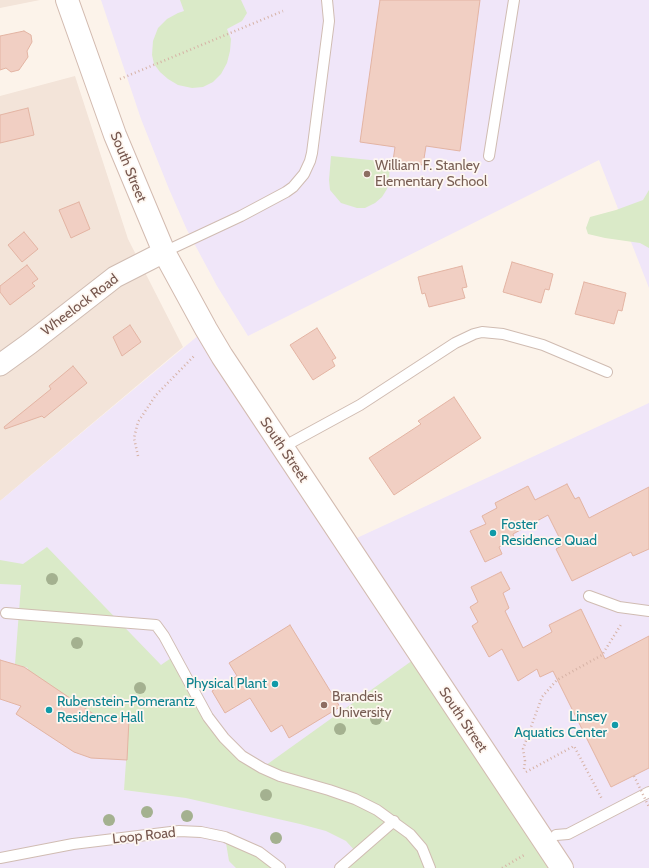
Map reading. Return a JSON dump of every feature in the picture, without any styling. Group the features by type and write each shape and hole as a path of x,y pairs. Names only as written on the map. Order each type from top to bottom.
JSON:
{"main road":[{"name":"South Street","path":"66,0 115,134 164,252 211,338 562,868"}],"street":[{"name":"Wheelock Road","path":"0,364 115,277 164,252"}],"lane":[{"path":"164,252 241,216 286,192 293,187 304,174 312,153 329,21 326,0"},
{"path":"489,156 514,0"},
{"path":"283,447 360,405 455,343 482,332 503,334 542,345 607,372"},
{"path":"589,596 619,607 649,611"},
{"path":"6,613 156,625 164,636 208,717 224,738 242,756 262,768 280,776 355,799 377,810 410,834 422,848 430,868"},
{"path":"556,835 568,834 649,792"},
{"path":"340,868 394,821"},
{"name":"Loop Road","path":"0,858 73,844 179,831 201,832 225,837 259,852 280,868"}],"path":[{"path":"120,79 283,11"},
{"path":"138,456 134,438 138,422 156,395 211,338"},
{"path":"609,813 574,746 525,771 523,749 542,697 557,680 602,655 631,609"},
{"path":"634,776 649,807"},
{"path":"502,868 527,854"}],"shaded area":[{"path":"0,0 40,0 0,8"},
{"name":"William F. Stanley Elementary School","path":"101,0 649,0 649,288 599,160 248,336 217,286 187,230 169,189 141,119"},
{"path":"75,76 128,239 183,347 0,501 0,96"},
{"name":"Brandeis University","path":"206,329 346,543 649,403 649,868 0,868 0,501"}],"green space":[{"path":"180,0 241,0 247,13 242,21 227,29 231,39 227,63 221,74 213,82 203,87 192,88 178,85 160,72 154,64 152,55 153,41 158,28 167,19 184,11"},
{"path":"331,156 390,162 387,189 382,197 375,203 365,208 357,208 341,203 330,190 329,180"},
{"path":"649,190 649,248 640,243 588,234 586,228 590,217 616,210 643,200"},
{"path":"47,547 161,665 174,656 208,717 262,768 420,655 562,868 340,868 358,854 346,841 326,831 186,798 124,790 129,719 115,727 92,716 25,673 28,668 15,664 21,585 0,584 0,560 23,564"},
{"path":"225,837 280,868 236,868 229,861"}],"building":[{"path":"380,0 480,0 460,151 426,146 423,165 393,161 395,147 360,142"},
{"path":"24,31 31,35 32,42 27,51 28,57 19,70 11,72 6,68 0,70 0,36"},
{"path":"28,108 34,135 0,143 0,115"},
{"path":"79,202 90,229 71,238 59,210"},
{"path":"24,232 38,249 22,262 8,245"},
{"path":"512,262 553,274 549,290 545,289 541,303 503,292"},
{"path":"27,265 38,279 32,283 35,286 10,305 0,292 0,286"},
{"path":"462,266 467,287 462,288 465,298 429,307 425,293 422,294 418,277"},
{"path":"584,282 626,293 622,311 618,310 614,324 575,314"},
{"path":"130,325 141,342 122,356 113,337"},
{"path":"317,328 336,358 332,360 335,366 313,380 290,345"},
{"path":"73,366 87,383 44,418 42,416 5,429 4,427 51,389 49,386"},
{"path":"454,397 481,438 394,495 369,458 421,424 418,421"},
{"name":"Foster Residence Quad","path":"567,484 575,499 579,497 589,518 649,487 649,549 633,556 631,552 572,581 556,549 563,545 548,515 513,534 514,538 499,547 502,554 485,562 470,531 486,524 482,516 497,508 495,503 528,486 535,500"},
{"path":"501,572 510,589 503,593 509,608 505,611 523,648 552,632 549,625 581,609 605,659 649,636 649,768 611,787 553,671 540,677 537,669 518,681 502,649 489,657 472,626 478,622 470,607 478,602 471,587"},
{"name":"Physical Plant","path":"290,625 340,707 289,738 282,725 271,732 250,698 225,713 212,691 237,676 229,663"},
{"name":"Rubenstein-Pomerantz Residence Hall","path":"0,660 24,667 98,717 129,719 127,760 91,758 74,752 16,714 21,706 0,699"}],"place":[{"name":"William F. Stanley Elementary School","path":"367,174"},
{"name":"Foster Residence Quad","path":"493,533"},
{"name":"Physical Plant","path":"275,684"},
{"name":"Brandeis University","path":"324,705"},
{"name":"Rubenstein-Pomerantz Residence Hall","path":"49,710"},
{"name":"Linsey Aquatics Center","path":"615,725"}]}
